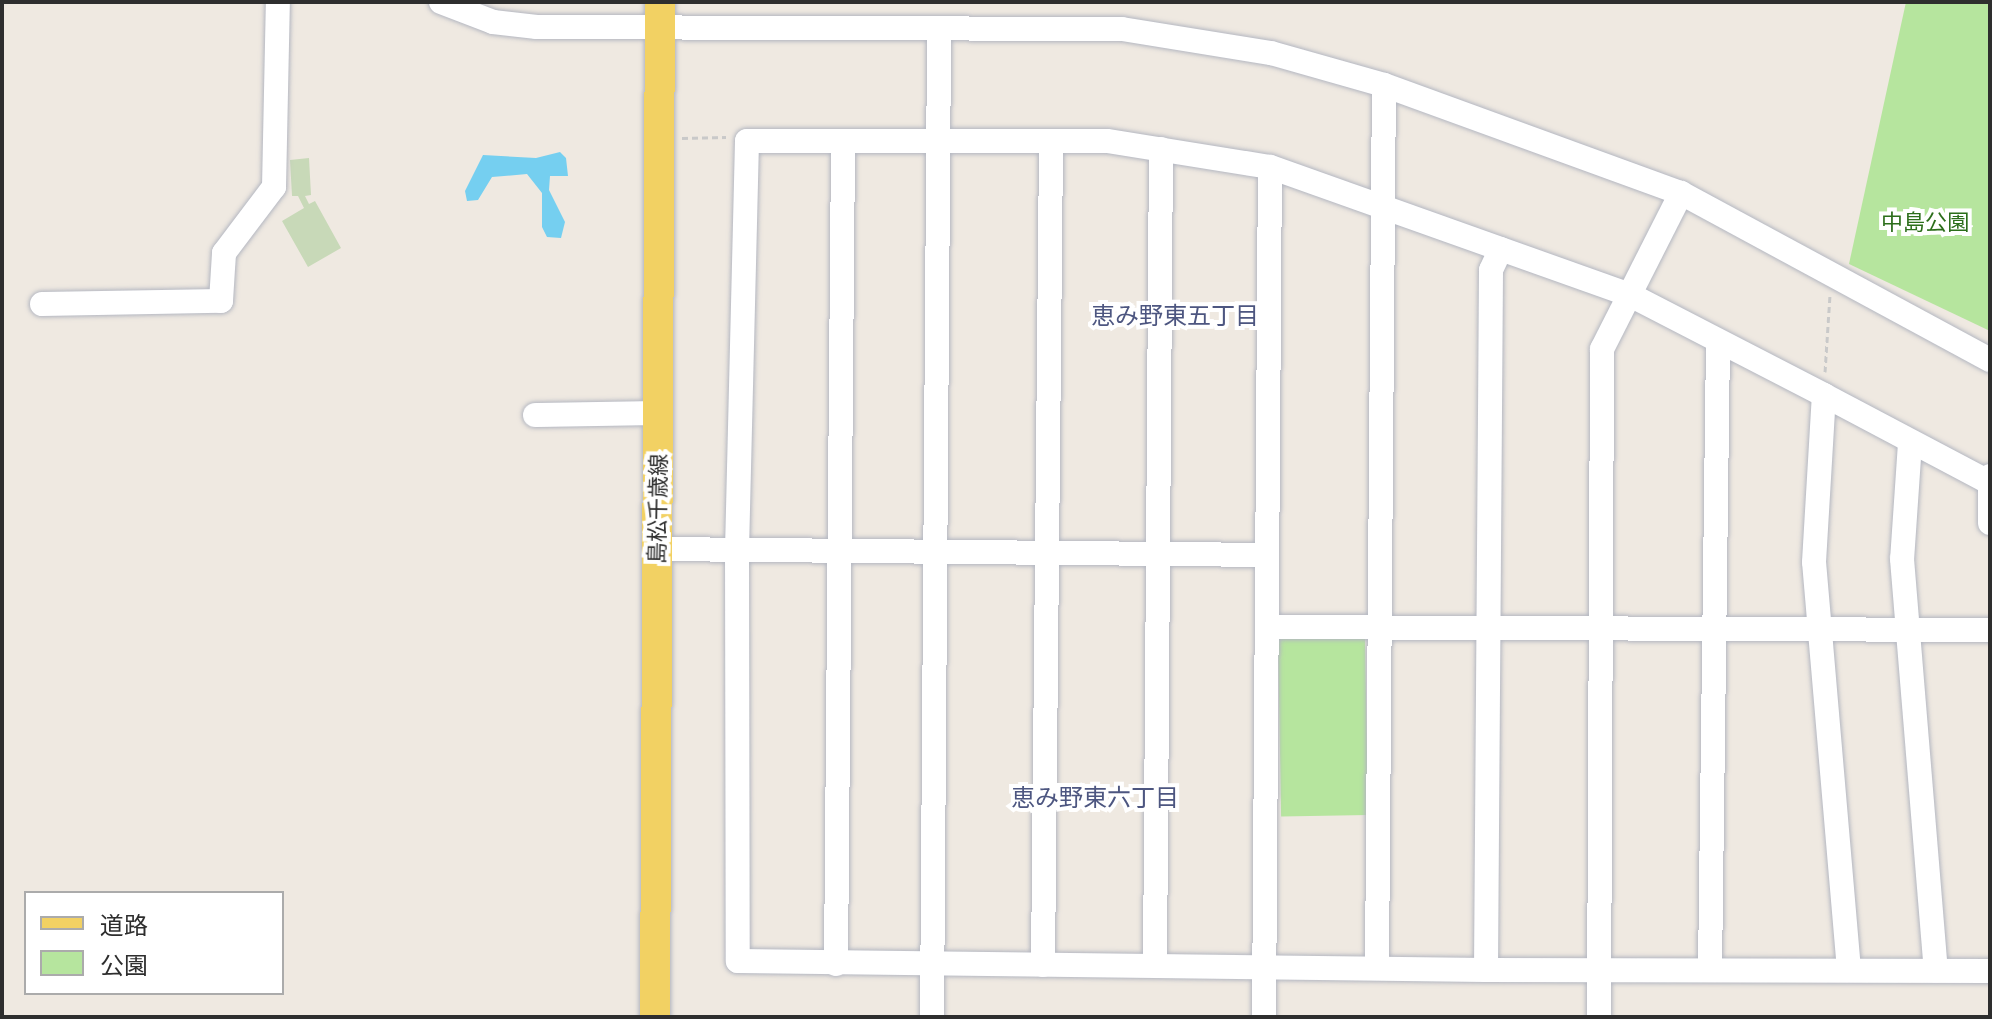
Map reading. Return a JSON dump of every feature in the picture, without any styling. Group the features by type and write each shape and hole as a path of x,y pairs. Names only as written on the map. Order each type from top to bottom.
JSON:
{"main road":[{"name":"島松千歳線","path":"655,1017 660,15"}],"street":[{"path":"42,304 221,301 224,253 274,187 278,2"},
{"path":"441,2 493,22 660,15 939,28 1122,29 1271,53 1384,85 1681,193 1990,360"},
{"path":"932,1017 939,28"},
{"path":"1377,968 1380,205 1384,85"},
{"path":"1990,523 1989,480 1910,443 1630,295 1270,167 1107,141 747,141 737,550 738,961 1486,970 1990,971"},
{"path":"836,964 836,551 843,142"},
{"path":"1043,965 1044,553 1051,142"},
{"path":"1155,965 1161,149"},
{"path":"1264,1017 1270,167"},
{"path":"1599,1017 1602,349 1681,193"},
{"path":"1486,970 1491,270 1501,249"},
{"path":"1710,970 1710,629 1718,342"},
{"path":"1824,395 1814,562 1849,970"},
{"path":"535,415 660,413"},
{"path":"1910,443 1902,559 1936,971"},
{"path":"658,549 1267,555"},
{"path":"1267,627 1990,630"}],"path":[{"path":"678,138 747,141"},
{"path":"1824,395 1832,275"}],"green space":[{"name":"中島公園","path":"1906,2 1990,2 1990,331 1849,264"},
{"path":"309,158 311,195 305,196 309,204 315,201 341,248 308,267 282,221 304,208 298,196 292,196 290,160"},
{"path":"1365,637 1368,815 1281,816 1278,639"}],"water":[{"path":"560,152 566,158 568,176 550,176 549,190 565,222 561,238 547,237 542,227 542,193 527,174 492,177 478,200 467,201 465,191 483,155 536,158"}],"district":[{"name":"恵み野東五丁目","path":"1175,316"},
{"name":"恵み野東六丁目","path":"1095,798"}]}
